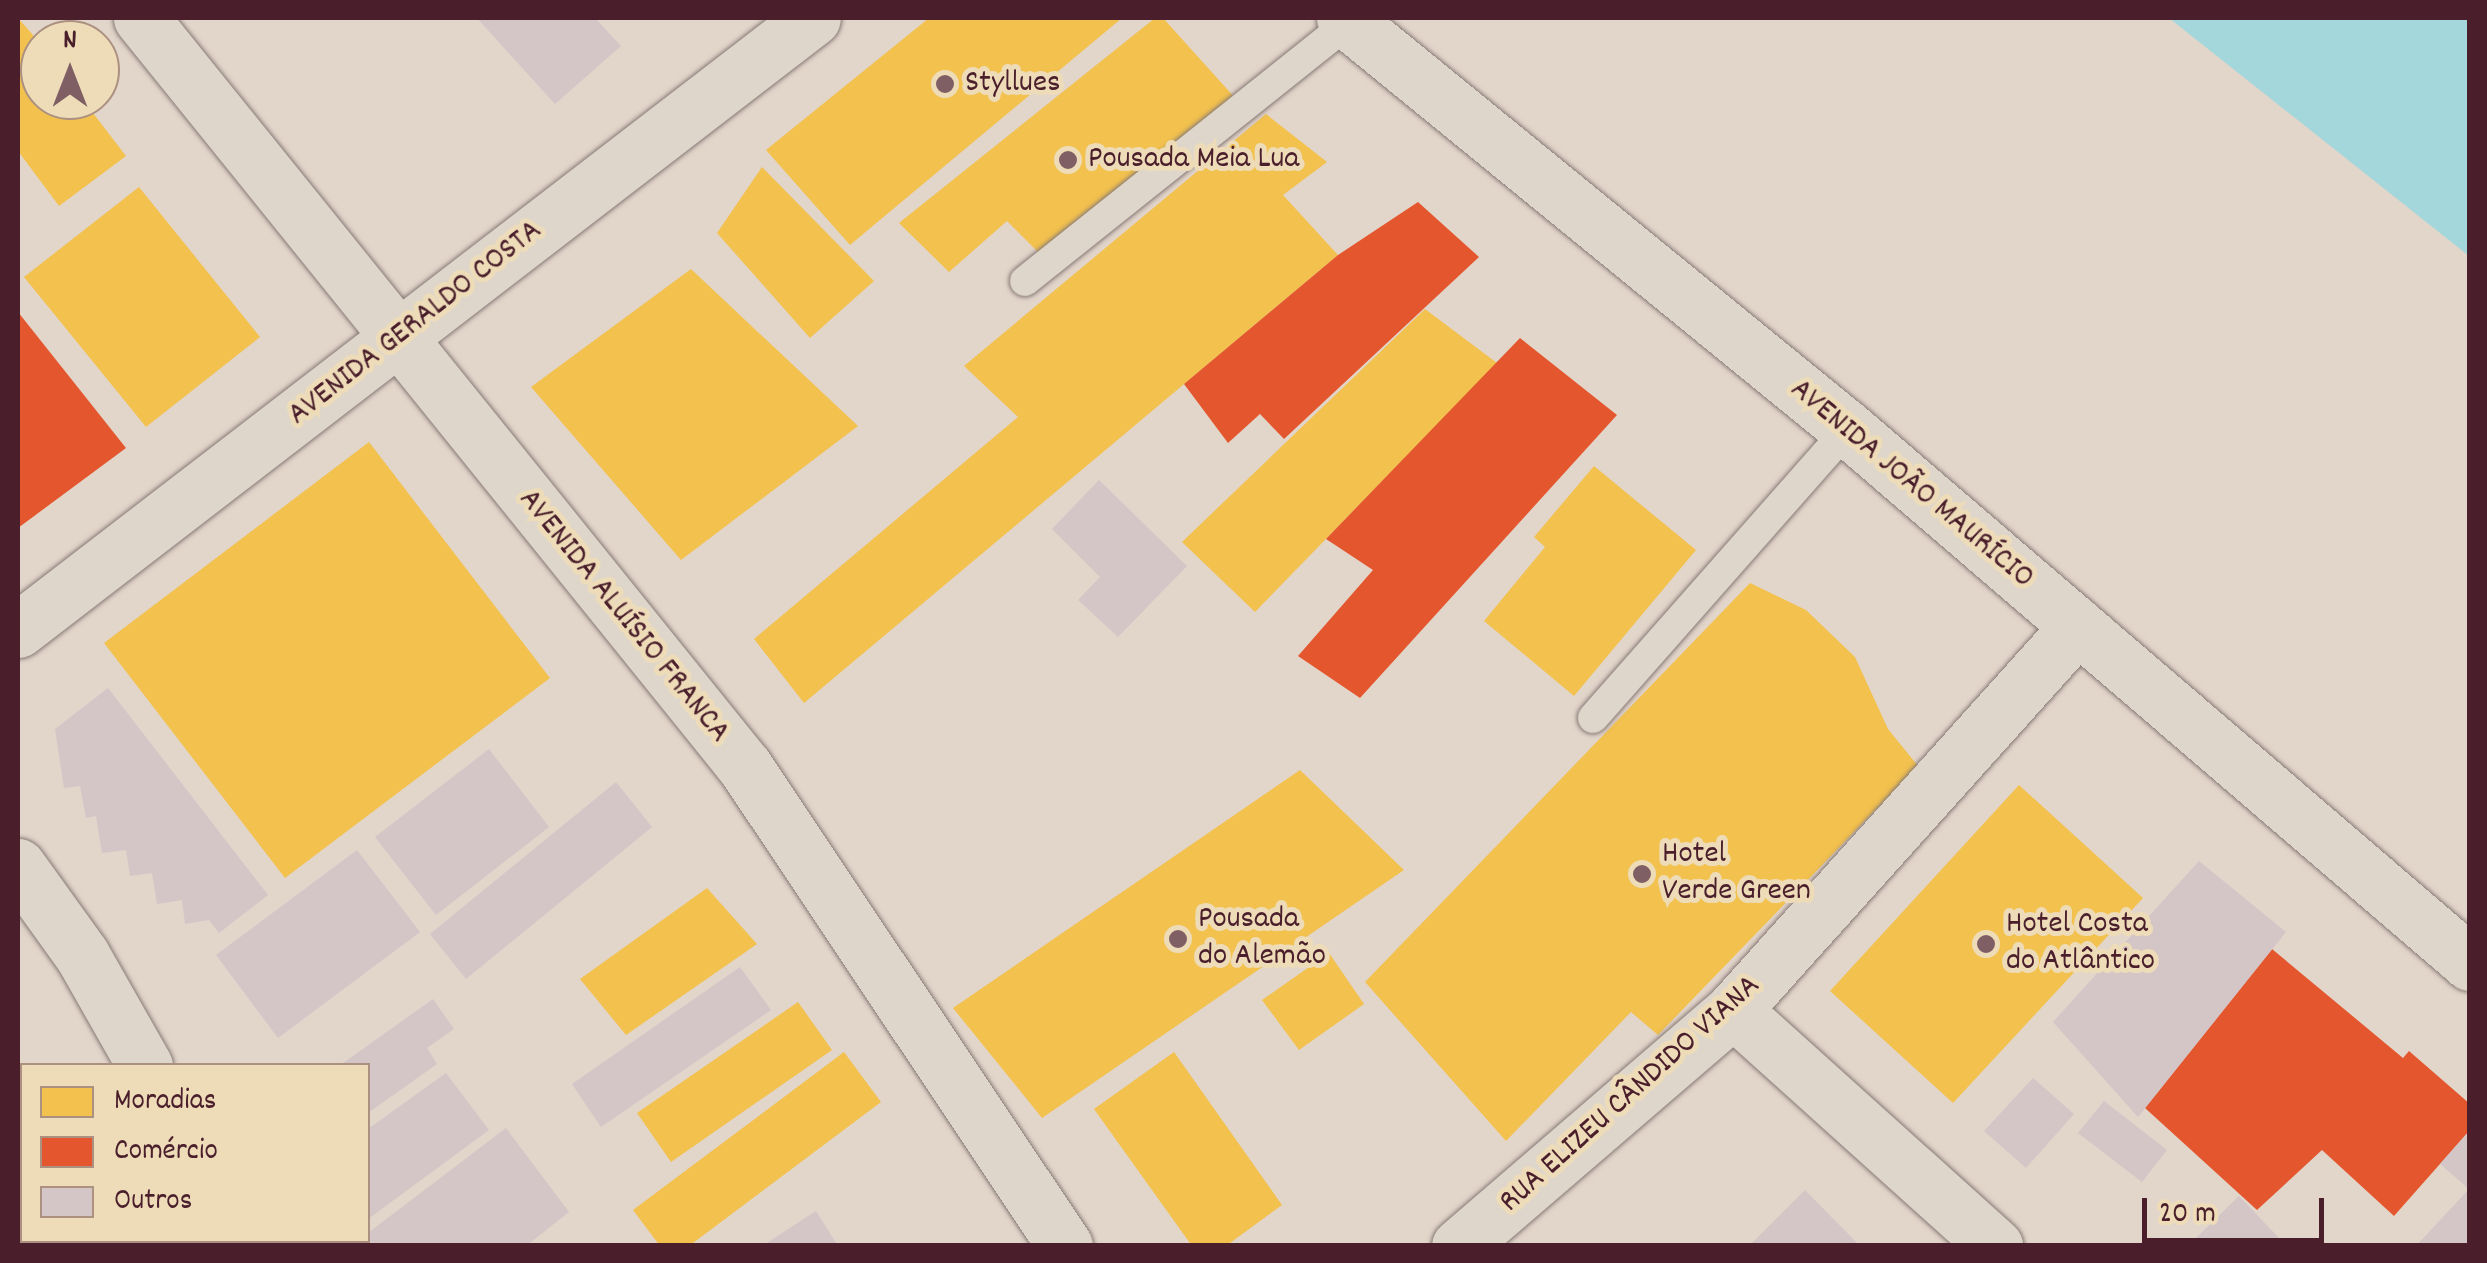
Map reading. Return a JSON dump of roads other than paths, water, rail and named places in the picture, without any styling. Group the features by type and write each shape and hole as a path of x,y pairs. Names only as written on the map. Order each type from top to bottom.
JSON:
{"street":[{"name":"AVENIDA ALUÍSIO FRANCA","path":"141,18 396,340 746,767 1065,1246"},
{"name":"AVENIDA GERALDO COSTA","path":"18,630 814,18"},
{"name":"AVENIDA JOÃO MAURÍCIO","path":"1346,20 1848,429 2470,963"},
{"name":"RUA ELIZEU CÂNDIDO VIANA","path":"1459,1246 1734,1010 2078,626"},
{"path":"18,866 82,955 143,1063"},
{"path":"1734,1010 1995,1246"}],"lane":[{"path":"1024,281 1346,20"},
{"path":"1593,718 1848,429"}],"water":[{"path":"2169,18 2469,18 2469,256"}],"place":[{"name":"Styllues","path":"945,84"},
{"name":"Pousada Meia Lua","path":"1068,160"},
{"name":"Hotel Verde Green","path":"1642,874"},
{"name":"Pousada do Alemão","path":"1178,939"},
{"name":"Hotel Costa do Atlântico","path":"1986,944"}]}
